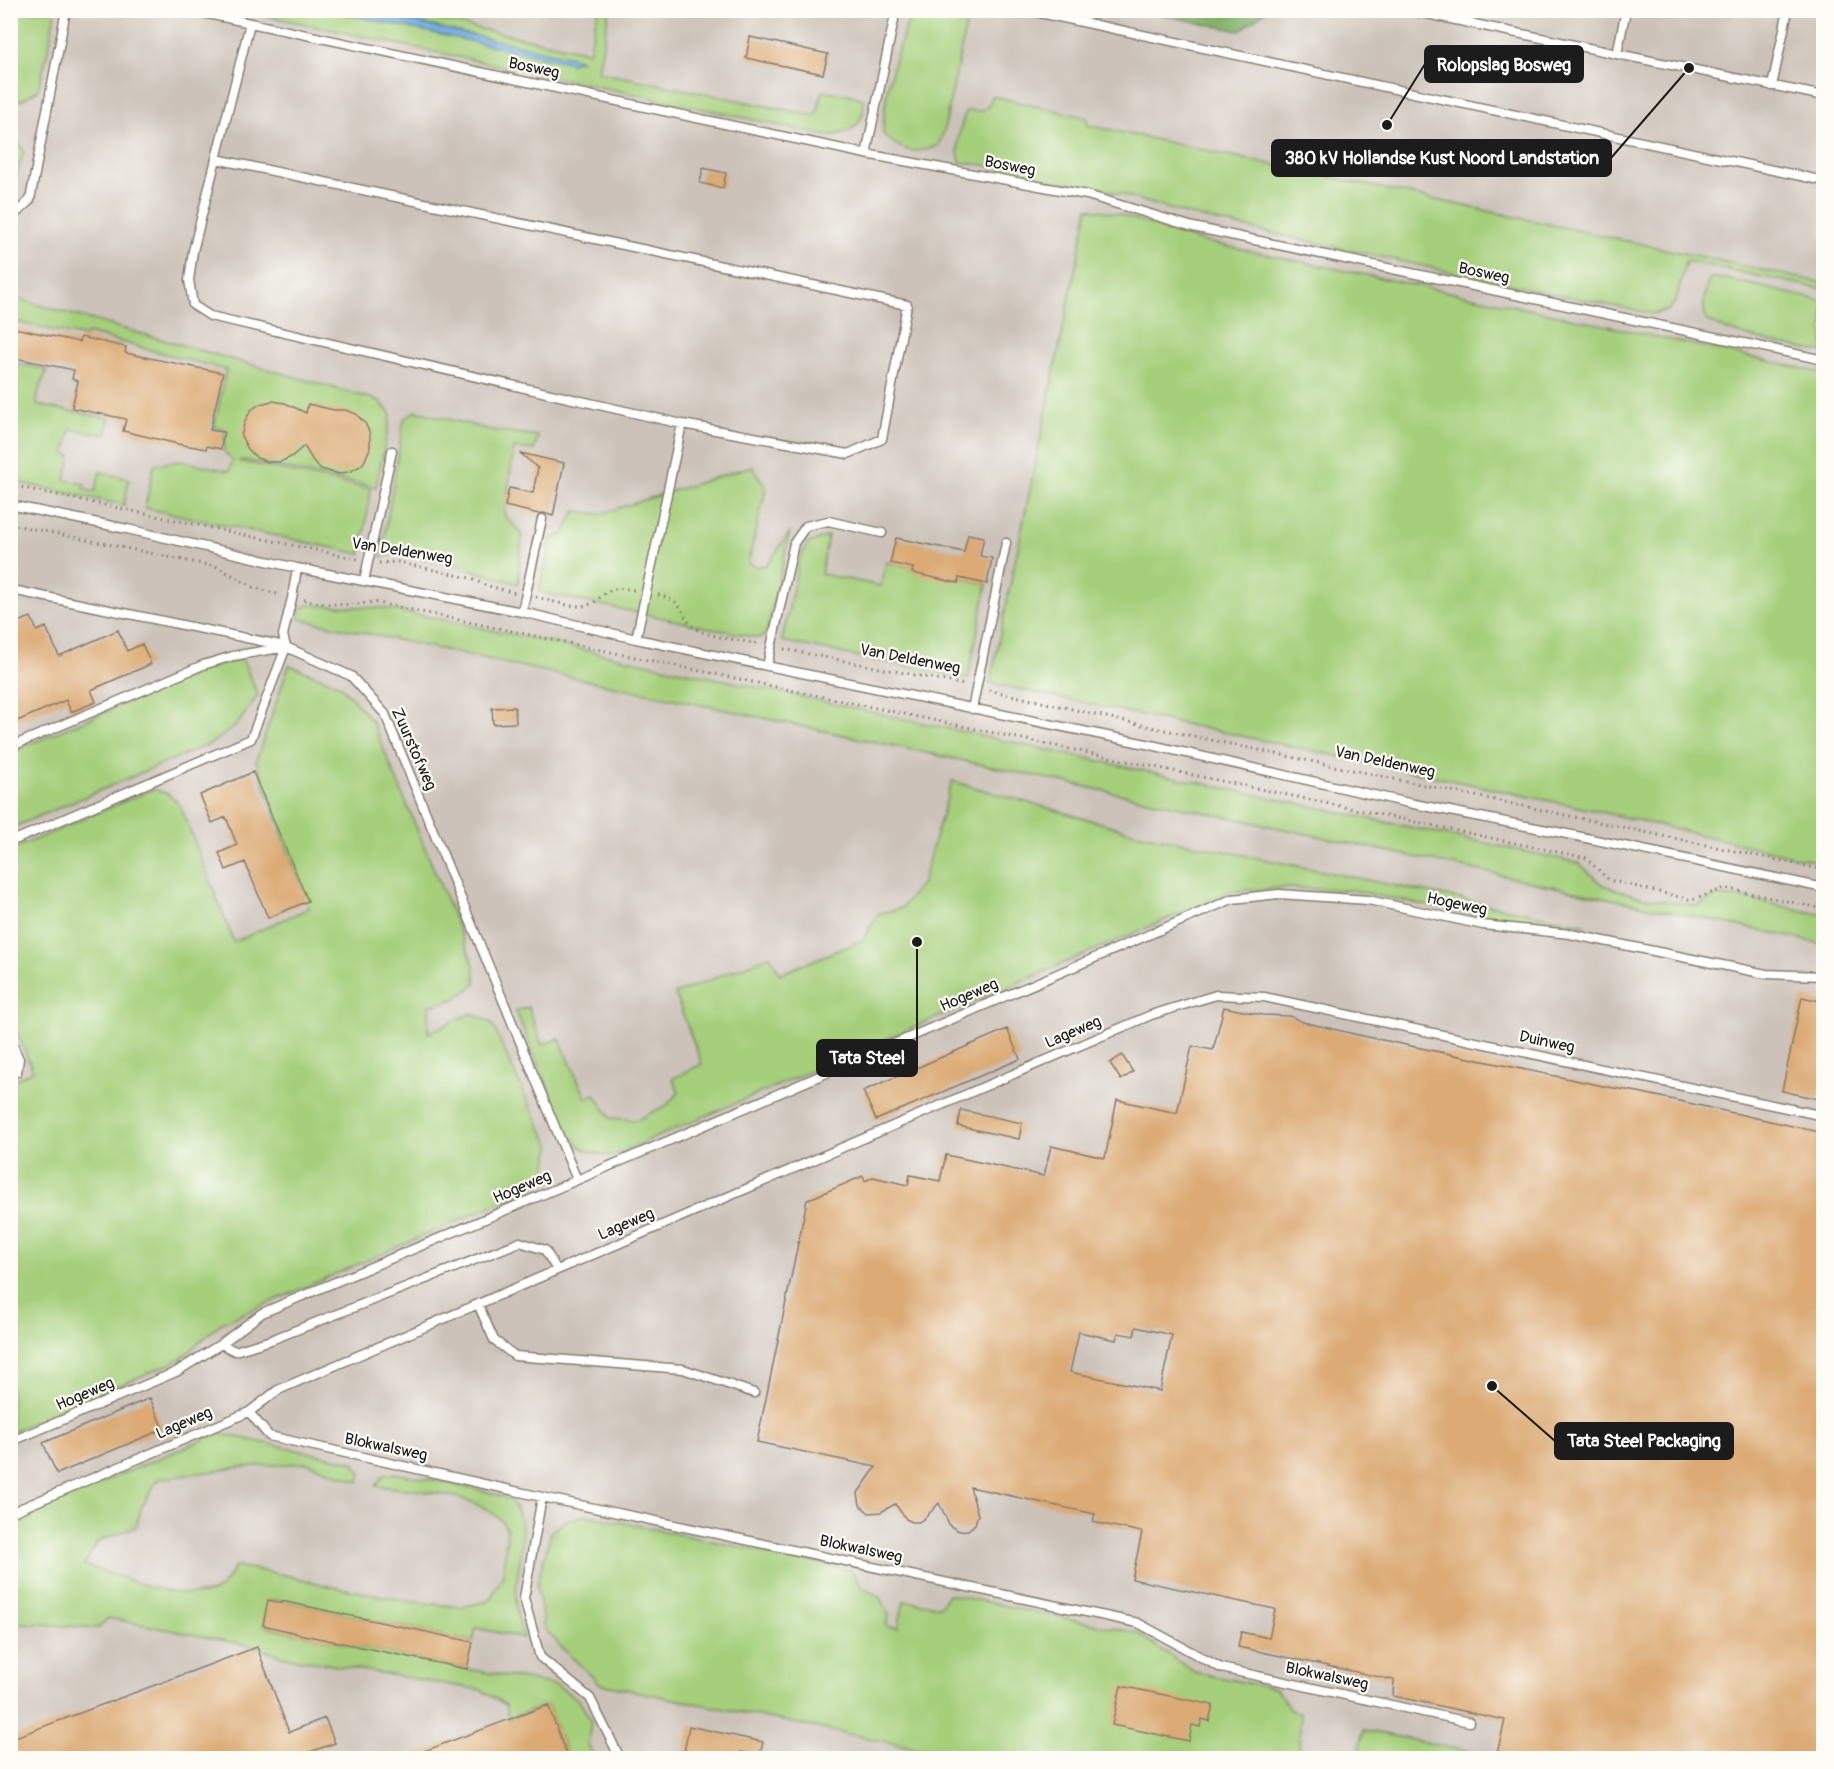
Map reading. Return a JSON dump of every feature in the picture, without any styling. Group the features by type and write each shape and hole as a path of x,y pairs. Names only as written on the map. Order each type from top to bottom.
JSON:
{"lane":[{"path":"10,219 30,200 66,10"},
{"name":"Bosweg","path":"189,10 221,14 250,23 866,154 1087,195 1193,227 1824,360"},
{"path":"866,154 896,10"},
{"path":"1026,10 1824,181"},
{"path":"1408,10 1824,96"},
{"path":"1460,21 1462,10"},
{"path":"1617,54 1626,10"},
{"path":"1772,86 1788,10"},
{"path":"216,159 907,305 882,439 848,453 682,424 210,316 193,305 189,280 193,251 216,159 250,23"},
{"path":"636,639 682,424"},
{"path":"364,581 392,451"},
{"name":"Van Deldenweg","path":"10,505 297,567 522,612 636,639 1162,748 1409,803 1824,888"},
{"path":"522,612 542,519"},
{"path":"767,666 794,543 806,526 828,521 882,533"},
{"path":"972,709 1006,543"},
{"path":"10,842 251,739 286,647 283,635 297,567"},
{"name":"Zuurstofweg","path":"10,594 17,591 286,647 351,676 385,714 577,1180"},
{"path":"10,747 203,665 233,656 286,647"},
{"name":"Hogeweg","path":"10,1442 176,1372 221,1344 262,1313 1232,898 1279,894 1368,900 1483,925 1570,933 1766,974 1824,976"},
{"name":"Lageweg","path":"10,1513 249,1412 278,1390 1151,1015 1216,995 1264,997"},
{"name":"Duinweg","path":"1264,997 1824,1116"},
{"path":"10,1039 19,1059 17,1071 10,1074"},
{"path":"221,1344 236,1351 271,1340 520,1242 545,1250 557,1270"},
{"path":"478,1304 494,1340 515,1356 683,1369 754,1393"},
{"name":"Blokwalsweg","path":"249,1412 269,1436 542,1497 1138,1623 1221,1668 1469,1722"},
{"path":"542,1497 524,1598 540,1657 590,1698 620,1758"}],"path":[{"name":"Van Deldenweg","path":"10,485 368,561 398,562 578,606 586,606 605,593 619,588 645,591 676,601 693,627 702,632 977,687 1155,728 1824,870"},
{"path":"10,524 217,567 254,587 292,598 333,605 374,602 1586,858 1609,880 1692,900 1725,888 1824,909"}],"shaded area":[{"path":"11,11 1823,11 1823,1758 11,1758"}],"green space":[{"path":"924,10 969,11 944,131 938,146 915,151 896,145 883,134 885,104 895,60 910,17"},
{"path":"10,11 55,11 38,90 22,100 11,100"},
{"path":"245,11 398,11 589,52 598,11 609,11 598,72 816,116 823,91 864,99 864,109 859,122 854,127 842,133 826,136"},
{"path":"1145,11 1266,11 1239,31"},
{"path":"992,96 1088,118 1087,125 1823,283 1823,289 1686,261 1676,301 1668,310 1653,314 1225,223 1186,214 1100,188 1049,181 1007,168 960,162 958,142 966,111 983,110 988,106"},
{"path":"10,131 24,151 11,193"},
{"path":"1088,208 1119,214 1201,241 1823,373 1823,863 1584,808 990,683"},
{"path":"1710,278 1726,279 1823,301 1823,353 1732,332 1706,320 1704,299"},
{"path":"18,299 380,401 391,415 376,487 245,460 238,461 371,489 361,554 145,508 154,465 181,461 229,471 233,460 224,452 225,429 214,428 226,370 87,333 85,337 11,321 11,302"},
{"path":"11,362 47,370 38,393 37,405 109,418 106,435 71,429 65,453 71,456 65,480 85,484 84,489 95,492 100,472 129,479 124,505 11,481"},
{"path":"416,411 491,430 538,436 534,450 514,448 504,515 522,534 518,584 445,562 397,554 381,557 404,419"},
{"path":"752,466 766,488 748,563 758,567 767,565 790,532 766,635 758,638 539,592 551,539 564,534 575,511 600,514"},
{"path":"828,536 821,574 881,586 886,562 987,584 968,679 782,641 799,560 808,543"},
{"path":"308,605 383,608 450,621 1579,863 1601,884 1640,897 1697,906 1716,896 1744,898 1823,915 1823,944 299,619 301,609"},
{"path":"242,659 258,695 237,725 212,743 11,828 11,752 208,668"},
{"path":"289,665 340,685 372,721 474,966 476,984 455,999 429,1006 428,1033 471,1013 492,1023 551,1147 544,1177 513,1197 220,1324 181,1359 11,1432 11,1081 33,1071 11,1018 11,850 153,789 168,794 180,805 234,942 309,908 256,761"},
{"path":"952,781 1136,833 1587,925 1510,923 1351,890 1288,888 1233,891 612,1156 591,1152 576,1143 566,1131 516,1011 528,1007 542,1045 559,1038 586,1098 595,1094 610,1118 637,1120 667,1105 679,1092 672,1079 702,1064 675,994 770,956 780,974 863,940 878,914 902,908 922,883"},
{"path":"218,1433 353,1462 361,1473 359,1482 307,1463 242,1467 158,1479 142,1506 136,1527 98,1541 84,1565 133,1582 172,1592 206,1594 219,1589 235,1566 414,1602 461,1607 489,1601 503,1575 507,1529 503,1523 497,1516 469,1501 438,1493 376,1486 384,1475 395,1473 474,1488 503,1497 510,1501 517,1511 521,1523 522,1549 516,1602 524,1638 476,1628 473,1642 269,1600 263,1625 467,1669 556,1685 578,1699 591,1720 588,1744 594,1758 568,1758 548,1705 508,1719 506,1705 481,1690 284,1657 257,1647 108,1618 99,1628 22,1623 11,1627 10,1522"},
{"path":"586,1515 851,1570 863,1588 879,1596 889,1615 886,1626 898,1628 904,1601 941,1606 948,1594 1137,1633 1194,1672 1276,1689 1291,1709 1301,1714 1298,1754 1316,1758 966,1758 600,1684 544,1628 537,1584 551,1532 567,1520"},
{"path":"1364,1730 1500,1758 1357,1758"}],"water":[{"path":"332,11 364,11 581,60 571,63"}],"building":[{"path":"750,37 828,54 823,74 746,58"},
{"path":"703,168 726,173 723,188 700,183"},
{"path":"10,327 79,342 81,337 126,347 125,353 223,373 210,430 224,432 221,449 178,444 123,431 126,419 72,408 78,381 72,379 74,370 10,357"},
{"path":"272,401 285,403 306,413 308,404 356,414 365,423 370,434 370,448 362,465 339,474 321,469 304,446 291,457 280,462 268,462 257,458 248,449 241,436 251,410 260,404"},
{"path":"520,453 564,463 553,516 505,506 509,488 533,493 538,468"},
{"path":"968,534 984,537 980,556 992,558 987,584 959,578 958,583 912,573 913,568 890,563 896,538 964,552"},
{"path":"31,617 37,631 46,627 59,656 118,630 127,651 142,644 151,664 91,690 96,702 71,712 66,700 10,724 10,625"},
{"path":"515,707 516,723 493,724 492,708"},
{"path":"253,772 308,901 268,918 245,862 226,870 219,853 237,845 226,817 212,823 200,795"},
{"path":"1802,997 1824,1002 1824,1074 1818,1099 1782,1091"},
{"path":"1224,1007 1262,1015 1290,1016 1303,1022 1363,1036 1638,1092 1824,1133 1824,1758 1496,1758 1505,1720 1393,1696 1394,1680 1238,1647 1241,1632 1269,1638 1275,1609 1132,1579 1142,1532 1093,1522 1095,1514 970,1487 978,1515 975,1524 968,1530 959,1531 950,1526 939,1503 919,1522 906,1519 895,1504 881,1512 869,1513 860,1505 858,1493 876,1467 757,1442 807,1200 863,1176 865,1181 873,1177 908,1185 910,1175 940,1181 946,1155 1044,1176 1051,1146 1105,1158 1117,1100 1177,1113 1192,1046 1213,1050","holes":["1136,1327 1172,1335 1160,1391 1070,1372 1079,1332 1116,1340 1118,1333 1134,1336"]},
{"path":"1007,1029 1020,1059 876,1120 863,1091"},
{"path":"1122,1055 1133,1072 1121,1080 1110,1063"},
{"path":"961,1110 1022,1123 1019,1139 958,1126"},
{"path":"150,1398 163,1429 57,1474 43,1443"},
{"path":"268,1600 282,1603 282,1601 473,1642 467,1669 263,1625"},
{"path":"257,1647 289,1732 325,1718 335,1743 293,1758 15,1758 10,1739"},
{"path":"1121,1686 1213,1705 1209,1721 1202,1719 1200,1727 1192,1725 1189,1741 1112,1725"},
{"path":"548,1705 568,1758 408,1758 408,1757"},
{"path":"689,1726 763,1742 760,1756 741,1752 740,1758 683,1758"}],"place":[{"name":"380 kV Hollandse Kust Noord Landstation","path":"1689,68"},
{"name":"Rolopslag Bosweg","path":"1387,125"},
{"name":"Tata Steel","path":"917,942"},
{"name":"Tata Steel Packaging","path":"1492,1386"}]}
